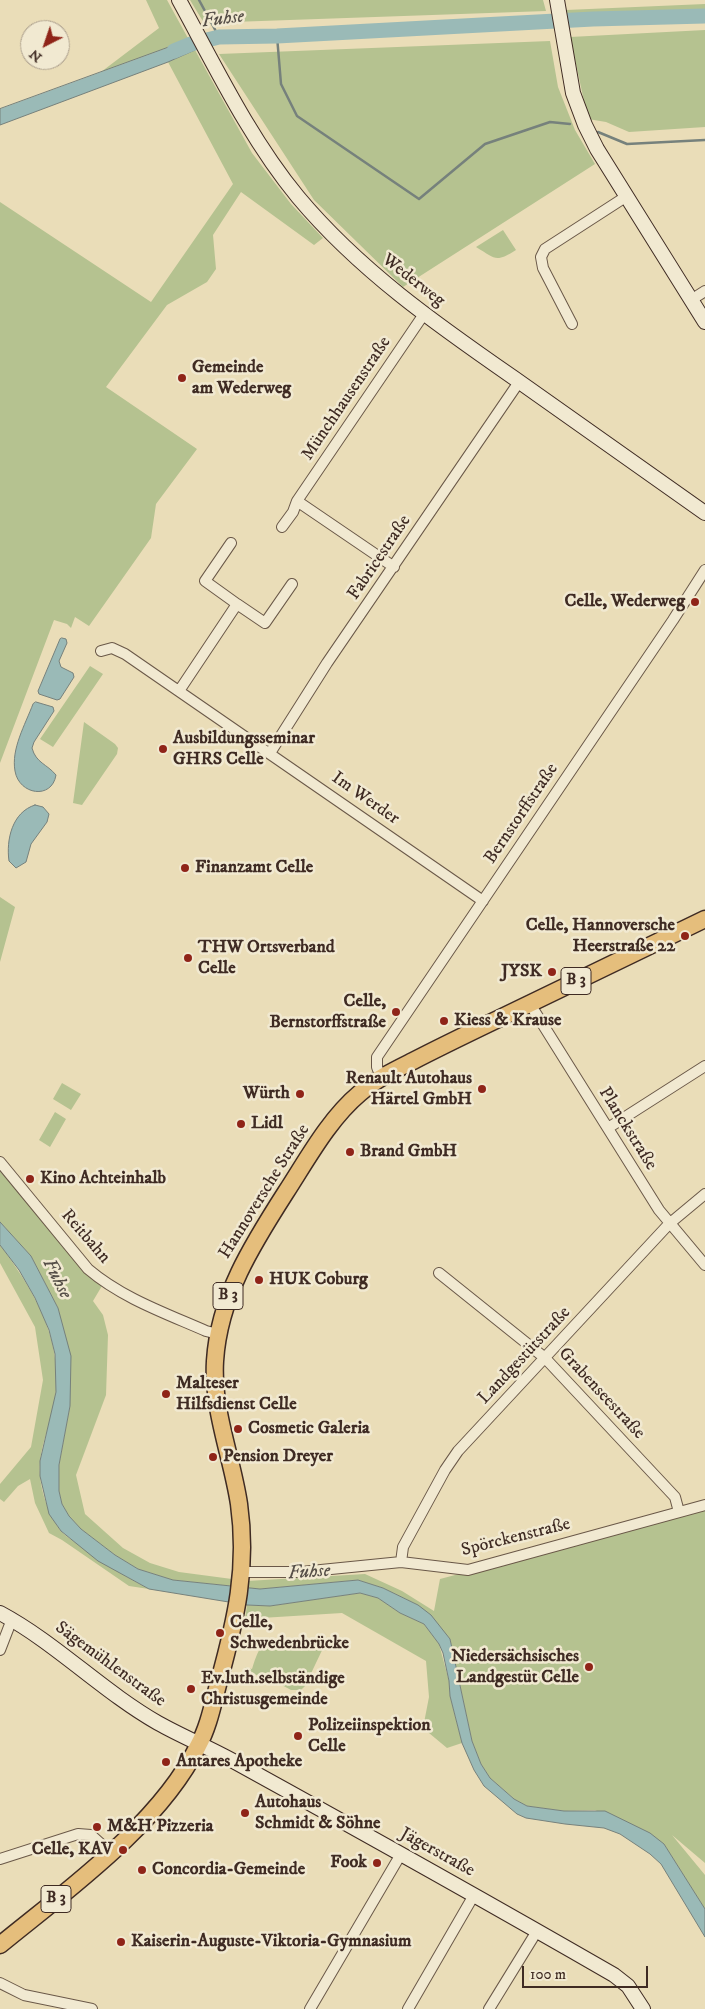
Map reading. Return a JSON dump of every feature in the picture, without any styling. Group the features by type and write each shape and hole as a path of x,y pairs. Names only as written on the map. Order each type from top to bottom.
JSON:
{"main road":[{"name":"B 3","path":"380,1078 447,1043 705,919"},
{"name":"Hannoversche Straße","path":"0,1946 111,1853 177,1782 200,1744 208,1722 236,1608 241,1575 243,1543 238,1501 222,1430 214,1364 218,1334 229,1293 244,1260 327,1129 350,1102 380,1078"}],"street":[{"path":"558,3 573,93 585,125 597,149 705,322"},
{"name":"Wederweg","path":"181,4 223,80 264,148 297,195 333,236 360,262 424,314 705,513"},
{"path":"572,324 543,268 541,257 546,249 626,196"},
{"path":"691,300 705,291"},
{"name":"Münchhausenstraße","path":"282,527 424,314"},
{"name":"Fabricestraße","path":"270,753 328,663 519,382"},
{"path":"297,502 394,567"},
{"path":"231,543 205,581 265,623 292,584"},
{"name":"Bernstorffstraße","path":"380,1078 376,1067 377,1057 674,620 705,570"},
{"path":"179,690 237,604"},
{"name":"Im Werder","path":"101,651 112,648 125,654 483,901"},
{"name":"Planckstraße","path":"530,1004 669,1224 705,1265"},
{"path":"608,1128 705,1066"},
{"name":"Reitbahn","path":"0,1162 88,1269 102,1281 120,1292 206,1332 218,1334"},
{"name":"Landgestütstraße","path":"401,1562 403,1547 445,1470 458,1451 669,1224 705,1194"},
{"name":"Grabenseestraße","path":"438,1273 545,1358 675,1497 679,1512"},
{"name":"Spörckenstraße","path":"241,1575 301,1572 401,1562 468,1570 705,1505"},
{"path":"0,1650 6,1616"},
{"name":"Sägemühlenstraße","path":"6,1616 143,1714 200,1744"},
{"name":"Jägerstraße","path":"200,1744 401,1854 614,1975 628,1986 643,2009"},
{"path":"0,1859 78,1834 91,1836 111,1853"},
{"path":"310,2009 401,1854"},
{"path":"408,2009 474,1895"},
{"path":"489,2009 537,1931"},
{"path":"0,1982 24,1996 48,2004 92,2009"}],"green space":[{"path":"146,0 167,0 189,40 101,72 159,28"},
{"path":"190,0 543,0 546,11 204,23"},
{"path":"705,4 705,12 567,16 566,10"},
{"path":"705,30 705,127 629,132 606,122 588,119 570,37"},
{"path":"550,41 558,87 575,130 595,164 403,287 314,200 219,54"},
{"path":"195,50 252,153 291,204 323,238 314,245 241,192 213,235 216,269 207,282 167,305 106,387 197,449 156,504 151,538 89,626 75,617 71,628 67,624 54,620 0,763 0,202 151,302 233,184 168,62"},
{"path":"503,230 516,250 504,257 496,258 476,247"},
{"path":"90,666 103,674 53,747 40,739"},
{"path":"84,722 118,748 117,754 82,805 73,803"},
{"path":"0,897 15,907 0,962"},
{"path":"62,1083 81,1094 71,1110 53,1099"},
{"path":"55,1112 66,1119 50,1147 39,1140"},
{"name":"Niedersächsisches Landgestüt Celle","path":"0,1161 72,1247 106,1279 93,1301 103,1315 108,1335 106,1395 76,1475 85,1514 123,1548 150,1563 179,1572 247,1581 365,1574 402,1591 434,1611 440,1579 705,1509 705,1863 672,1835 705,1875 705,1909 664,1844 595,1810 564,1811 527,1806 514,1799 490,1778 481,1764 472,1741 450,1639 418,1605 383,1588 358,1580 260,1589 173,1580 138,1569 115,1555 81,1529 69,1516 62,1504 59,1491 59,1465 70,1406 58,1308 31,1256 0,1222"},
{"path":"0,1245 33,1295 42,1313 54,1351 56,1370 55,1400 40,1462 40,1480 47,1506 60,1530 114,1569 149,1589 129,1586 49,1533 35,1503 30,1479 18,1486 4,1502 0,1499 0,1484 31,1447 43,1380 35,1327 0,1263"},
{"path":"360,1593 378,1598 400,1613 424,1624 439,1644 462,1743 447,1748 423,1728 429,1697 426,1661 342,1613 245,1619 247,1605 270,1606"},
{"path":"324,1638 325,1644 305,1686 301,1690 291,1690 267,1677 261,1677 249,1671 245,1667 252,1669 261,1647 270,1641 294,1639 310,1641 320,1645"}],"water":[{"path":"189,40 195,50 168,62 0,125 0,109"},
{"path":"62,638 66,639 67,643 59,661 61,667 73,673 74,677 60,699 57,700 39,694 38,691"},
{"path":"36,702 53,707 54,711 32,748 36,757 56,775 53,783 42,791 29,789 23,785 18,779 14,763 20,737 33,704"},
{"path":"35,805 43,807 49,814 47,822 31,844 26,862 16,868 9,861 8,853 12,828 21,814"},
{"path":"0,1222 31,1256 58,1308 71,1356 70,1406 59,1465 59,1491 62,1504 69,1516 81,1529 115,1555 138,1569 173,1580 260,1589 358,1580 383,1588 418,1605 431,1615 450,1639 472,1741 481,1764 490,1778 514,1799 527,1806 564,1811 605,1811 650,1833 664,1844 705,1909 705,1937 661,1864 650,1854 620,1834 604,1828 526,1818 517,1814 484,1786 474,1770 462,1743 450,1696 443,1653 439,1644 424,1624 400,1613 378,1598 360,1593 270,1606 247,1605 149,1589 98,1561 61,1531 49,1514 40,1476 40,1461 56,1392 55,1354 49,1330 35,1298 19,1270 0,1245"}],"waterway":[{"path":"199,0 219,37"},
{"name":"Fuhse","path":"174,51 191,44 219,37 277,36 593,19 705,16"},
{"path":"277,36 281,84 297,116 419,199 485,144 550,122 570,124"},
{"path":"598,132 627,144 705,140"}],"place":[{"name":"Gemeinde am Wederweg","path":"182,378"},
{"name":"Celle, Wederweg","path":"695,602"},
{"name":"Ausbildungsseminar GHRS Celle","path":"163,749"},
{"name":"Finanzamt Celle","path":"185,868"},
{"name":"Celle, Hannoversche Heerstraße 22","path":"685,936"},
{"name":"THW Ortsverband Celle","path":"188,958"},
{"name":"JYSK","path":"552,972"},
{"name":"Celle, Bernstorffstraße","path":"396,1012"},
{"name":"Kiess & Krause","path":"444,1021"},
{"name":"Renault Autohaus Härtel GmbH","path":"482,1089"},
{"name":"Würth","path":"300,1094"},
{"name":"Lidl","path":"241,1124"},
{"name":"Brand GmbH","path":"350,1152"},
{"name":"Kino Achteinhalb","path":"30,1179"},
{"name":"HUK Coburg","path":"259,1280"},
{"name":"Malteser Hilfsdienst Celle","path":"166,1394"},
{"name":"Cosmetic Galeria","path":"238,1429"},
{"name":"Pension Dreyer","path":"213,1457"},
{"name":"Celle, Schwedenbrücke","path":"220,1633"},
{"name":"Niedersächsisches Landgestüt Celle","path":"589,1667"},
{"name":"Ev.luth.selbständige Christusgemeinde","path":"191,1689"},
{"name":"Polizeiinspektion Celle","path":"298,1736"},
{"name":"Antares Apotheke","path":"166,1762"},
{"name":"Autohaus Schmidt & Söhne","path":"245,1813"},
{"name":"M&H Pizzeria","path":"97,1827"},
{"name":"Celle, KAV","path":"123,1850"},
{"name":"Fook","path":"377,1863"},
{"name":"Concordia-Gemeinde","path":"142,1870"},
{"name":"Kaiserin-Auguste-Viktoria-Gymnasium","path":"121,1942"}]}
